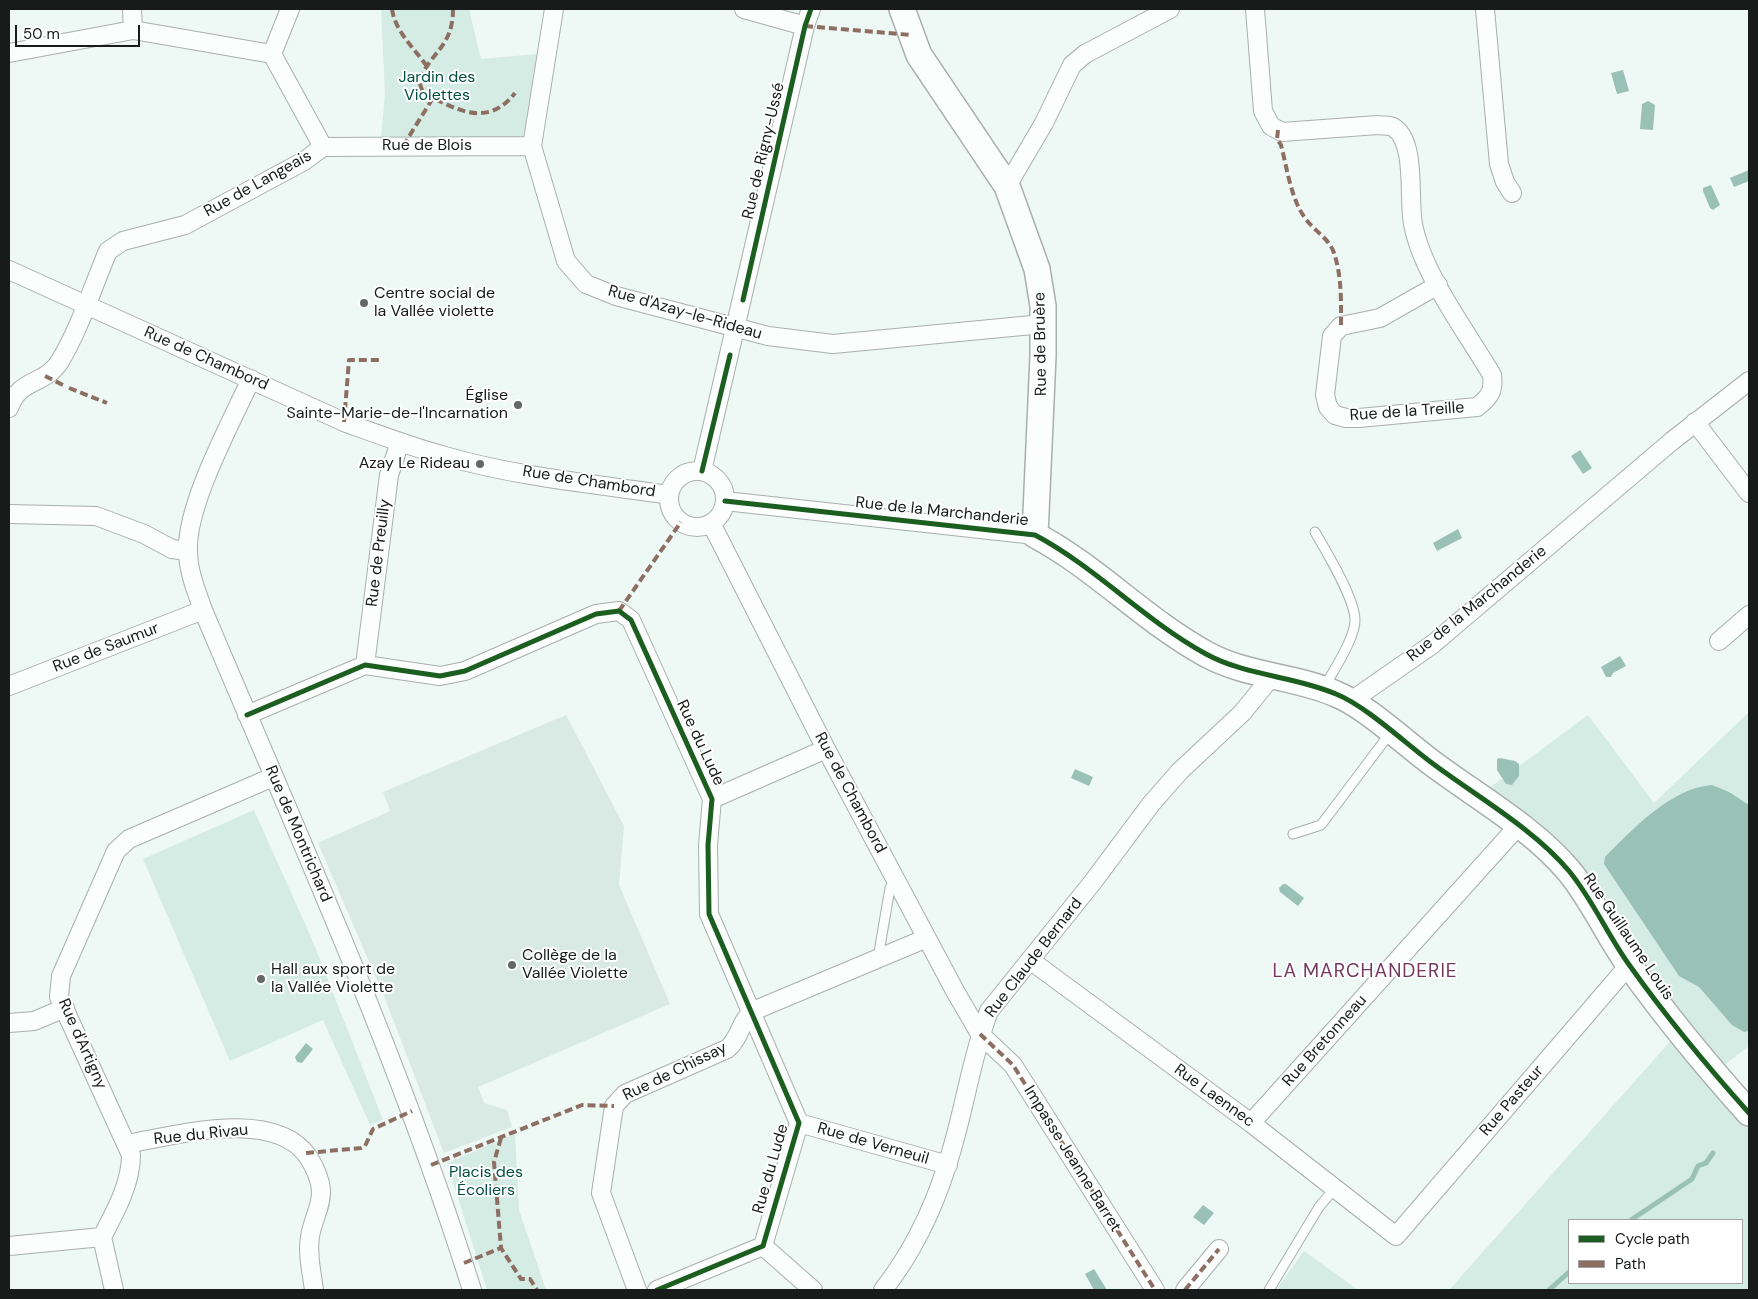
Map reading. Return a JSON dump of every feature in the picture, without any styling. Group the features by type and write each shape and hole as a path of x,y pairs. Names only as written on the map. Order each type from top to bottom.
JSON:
{"street":[{"path":"132,9 133,30"},
{"path":"9,53 133,30 272,54 290,9"},
{"name":"Rue d'Azay-le-Rideau","path":"554,9 532,146 555,232 566,261 586,284 616,296 782,339 833,344 1043,324"},
{"path":"744,9 805,26"},
{"name":"Rue de Rigny-Ussé","path":"702,472 737,328 805,26 811,9"},
{"name":"Rue de Bruère","path":"902,9 919,55 1006,186 1038,270 1043,306 1043,324 1038,515 1035,535"},
{"path":"1006,186 1025,158 1067,75 1078,59 1170,9"},
{"name":"Rue de la Treille","path":"1255,9 1263,111 1270,126 1282,132 1378,125 1392,126 1403,136 1408,150 1412,222 1418,247 1438,285 1492,375 1493,388 1489,398 1477,407 1359,418 1346,418 1335,415 1328,407 1325,395 1332,336 1341,326 1380,318 1438,285"},
{"path":"1485,9 1499,164 1505,182 1512,193"},
{"name":"Rue de Langeais","path":"9,408 17,391 45,376 60,360 86,305 108,251 115,245 123,241 185,225 304,161 322,146 272,54"},
{"name":"Rue de Blois","path":"322,146 532,146"},
{"name":"Rue de Chambord","path":"9,270 251,378 344,422 400,442 446,457 510,470 669,495"},
{"name":"Rue de Montrichard","path":"251,378 198,499 191,521 188,550 189,568 203,610 351,957 412,1111 472,1290"},
{"name":"Rue de la Marchanderie","path":"725,501 1035,535 1062,549 1156,623 1207,655 1225,663 1324,688 1351,701 1433,644 1695,422 1749,381"},
{"path":"1695,422 1749,494"},
{"name":"Rue de Preuilly","path":"365,665 390,475 400,442"},
{"path":"693,471 702,472 712,475 719,482 724,491 725,501 720,514 711,523 696,527 681,522 671,510 669,495 677,479 693,471"},
{"path":"9,514 84,515 106,518 144,534 172,549 188,550"},
{"name":"Rue de Chambord","path":"711,523 826,749 980,1034"},
{"name":"Rue de Saumur","path":"9,686 203,610"},
{"name":"Rue du Lude","path":"365,665 440,676 466,671 596,614 619,611 631,620 712,799 708,845 709,914 753,1011 799,1123 763,1246"},
{"path":"1719,641 1749,615"},
{"path":"247,714 365,665"},
{"name":"Rue Claude Bernard","path":"883,1290 898,1271 927,1219 948,1164 980,1034 989,1011 1092,883 1151,804 1180,771 1242,713 1273,674"},
{"name":"Rue Guillaume Louis","path":"1351,701 1477,797 1519,825 1569,871 1629,965 1693,1049 1749,1113"},
{"path":"712,799 826,749"},
{"name":"Rue d'Artigny","path":"102,1237 113,1216 129,1176 130,1155 127,1144 60,997 61,976 116,851 129,839 273,777"},
{"name":"Rue Bretonneau","path":"1251,1123 1519,825"},
{"path":"753,1011 927,938"},
{"name":"Rue Laennec","path":"1030,960 1251,1123 1396,1236"},
{"name":"Rue Pasteur","path":"1396,1236 1629,965"},
{"path":"9,1023 34,1021 65,1008"},
{"name":"Rue de Chissay","path":"637,1290 601,1193 614,1106 625,1094 727,1049 737,1040 744,1020 753,1011"},
{"name":"Impasse Jeanne Barret","path":"980,1034 1013,1065 1155,1290"},
{"name":"Rue de Verneuil","path":"799,1123 948,1164"},
{"name":"Rue du Rivau","path":"127,1144 195,1132 250,1128 263,1129 282,1135 300,1147 319,1177 321,1191 310,1238 314,1290"},
{"path":"9,1246 102,1237 114,1290"},
{"path":"657,1290 763,1246 813,1290"},
{"path":"1185,1290 1219,1249"}],"lane":[{"path":"1315,532 1329,555 1352,607 1355,620 1349,640 1324,688"},
{"path":"1293,834 1321,825 1391,732"},
{"path":"878,958 890,888 896,879"},
{"path":"1270,1290 1319,1207 1335,1188"}],"shaded area":[{"path":"1623,70 1629,91 1617,94 1611,73"},
{"path":"1648,101 1655,105 1653,130 1640,129 1642,104"},
{"path":"1749,170 1749,181 1734,187 1730,178"},
{"path":"1711,185 1720,205 1713,210 1710,208 1703,191 1703,188"},
{"path":"1580,450 1592,468 1583,474 1571,456"},
{"path":"1458,529 1462,538 1437,551 1433,543"},
{"path":"1620,656 1626,666 1613,673 1611,677 1606,677 1601,667"},
{"name":"Collège de la Vallée Violette","path":"566,715 624,826 619,885 670,1004 478,1087 484,1103 507,1110 512,1127 444,1153 386,1001 318,843 390,811 383,792"},
{"path":"1497,759 1515,761 1519,764 1519,776 1512,785 1506,784 1497,770"},
{"path":"1075,769 1093,777 1089,786 1071,778"},
{"path":"1712,785 1729,792 1749,805 1749,1031 1744,1032 1732,1025 1699,987 1679,976 1604,864 1605,857 1654,812 1682,794"},
{"path":"1286,884 1304,898 1298,906 1280,892 1279,888"},
{"path":"306,1043 313,1049 302,1063 297,1062 295,1057"},
{"path":"1203,1205 1214,1213 1204,1225 1193,1217"},
{"path":"1094,1269 1107,1290 1094,1290 1085,1274"}],"green space":[{"name":"Jardin des Violettes","path":"381,9 469,9 481,59 538,54 523,139 381,138 385,94"},
{"path":"1749,712 1749,1046 1714,1073 1590,903 1477,797 1588,715 1654,803"},
{"name":"Hall aux sport de la Vallée Violette","path":"254,810 311,937 383,1120 370,1125 323,1020 230,1061 143,859"},
{"path":"1675,1036 1749,1123 1749,1290 1449,1290"},
{"name":"Placis des Écoliers","path":"515,1134 519,1210 546,1290 487,1290 447,1163"},
{"path":"1304,1251 1358,1290 1276,1290"}],"waterway":[{"path":"1632,1219 1692,1179 1698,1166 1706,1163 1713,1153"},
{"path":"1549,1290 1568,1273"}],"marked path":[{"path":"392,9 405,39 426,65"},
{"path":"453,9 450,32 419,81 423,93 459,110 482,113 504,104 515,93"},
{"path":"805,26 911,35"},
{"path":"403,146 433,98"},
{"path":"1278,130 1277,139 1281,145 1296,202 1309,223 1329,243 1337,262 1340,280 1341,326"},
{"path":"344,422 349,360 379,360"},
{"path":"45,376 63,385"},
{"path":"69,388 107,403"},
{"path":"619,611 681,522"},
{"path":"980,1034 1013,1065 1155,1290"},
{"path":"431,1165 582,1105 614,1106"},
{"path":"306,1153 361,1148 365,1146 373,1129 412,1111"},
{"path":"501,1138 494,1162 501,1248 521,1279 530,1279 537,1290"},
{"path":"464,1263 501,1248"},
{"path":"1185,1290 1219,1249"}],"cycle path":[{"path":"743,300 805,26 811,9"},
{"path":"702,471 730,355"},
{"path":"725,501 1035,535 1058,548 1162,626 1206,654 1237,667 1320,688 1360,707 1432,763 1522,827 1555,856 1578,882 1622,954 1658,1004 1749,1113"},
{"path":"247,715 365,665 440,676 465,671 596,614 619,611 631,620 712,799 708,845 709,914 799,1123 763,1246 657,1290"}],"place":[{"name":"Centre social de la Vallée violette","path":"364,303"},
{"name":"Église Sainte-Marie-de-l'Incarnation","path":"518,405"},
{"name":"Azay Le Rideau","path":"480,464"},
{"name":"Collège de la Vallée Violette","path":"512,965"},
{"name":"Hall aux sport de la Vallée Violette","path":"261,979"}],"district":[{"name":"LA MARCHANDERIE","path":"1365,972"}]}
